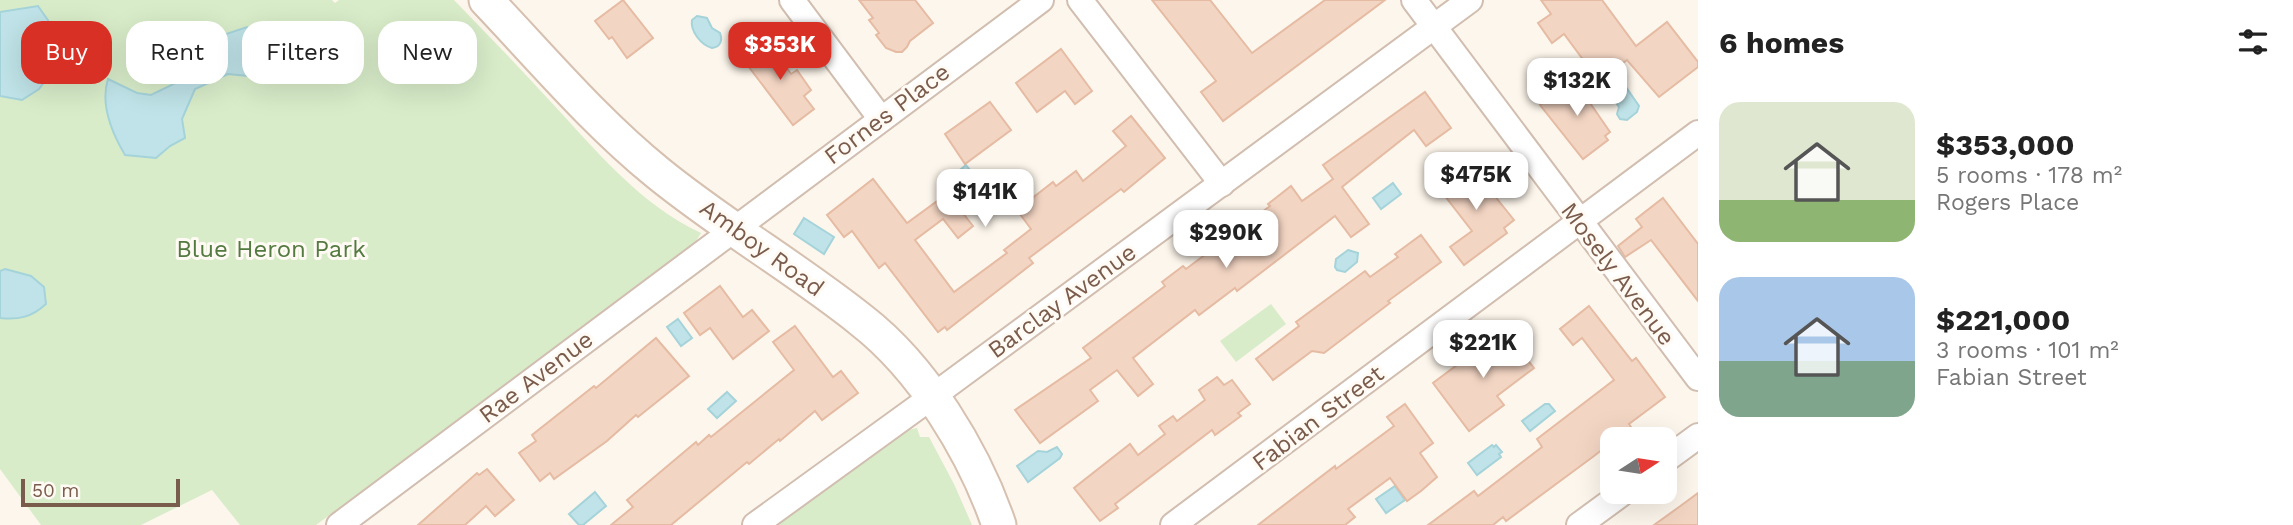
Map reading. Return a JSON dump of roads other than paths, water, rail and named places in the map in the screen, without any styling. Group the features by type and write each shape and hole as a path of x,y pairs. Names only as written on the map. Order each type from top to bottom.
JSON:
{"main road":[{"name":"Amboy Road","path":"486,0 610,130 658,174 863,321 902,359 933,396 967,453 999,525"}],"street":[{"path":"792,0 881,119"},
{"name":"Fornes Place","path":"733,229 1041,0"},
{"path":"1080,0 1222,184"},
{"name":"Mosely Avenue","path":"1414,0 1698,378"},
{"name":"Barclay Avenue","path":"755,525 1469,0"},
{"name":"Fabian Street","path":"1174,525 1698,134"},
{"name":"Rae Avenue","path":"339,525 733,229"},
{"path":"1677,451 1698,436"},
{"path":"1580,525 1608,504"}],"water":[{"path":"38,6 48,21 21,21 21,84 43,84 22,100 0,96 0,12"},
{"path":"697,16 707,18 712,28 720,33 719,45 712,48 697,37 692,20"},
{"path":"242,29 242,75 228,74 228,33"},
{"path":"1621,80 1639,106 1637,112 1627,120 1620,119 1617,114 1619,107 1608,91 1608,87"},
{"path":"112,81 137,93 151,95 174,84 206,84 195,89 182,119 185,138 156,158 125,155 106,108 107,84 112,84"},
{"path":"966,165 986,191 973,202 953,176"},
{"path":"1393,183 1401,194 1381,209 1373,198"},
{"path":"804,218 834,237 824,254 794,234"},
{"path":"1348,250 1358,253 1357,262 1345,272 1337,270 1336,259"},
{"path":"5,269 31,276 44,287 46,304 25,317 0,318 0,271"},
{"path":"678,319 692,338 681,346 667,327"},
{"path":"727,392 736,401 717,418 708,409"},
{"path":"1545,404 1549,404 1555,411 1530,431 1522,421"},
{"path":"1492,445 1496,445 1502,452 1499,454 1501,457 1477,475 1468,463"},
{"path":"1057,447 1062,454 1060,458 1028,482 1017,466 1038,451 1047,452"},
{"path":"1395,486 1405,500 1386,513 1376,499"},
{"path":"595,492 606,506 583,525 579,525 569,514"}],"park label":[{"name":"Blue Heron Park","path":"271,249"}]}
